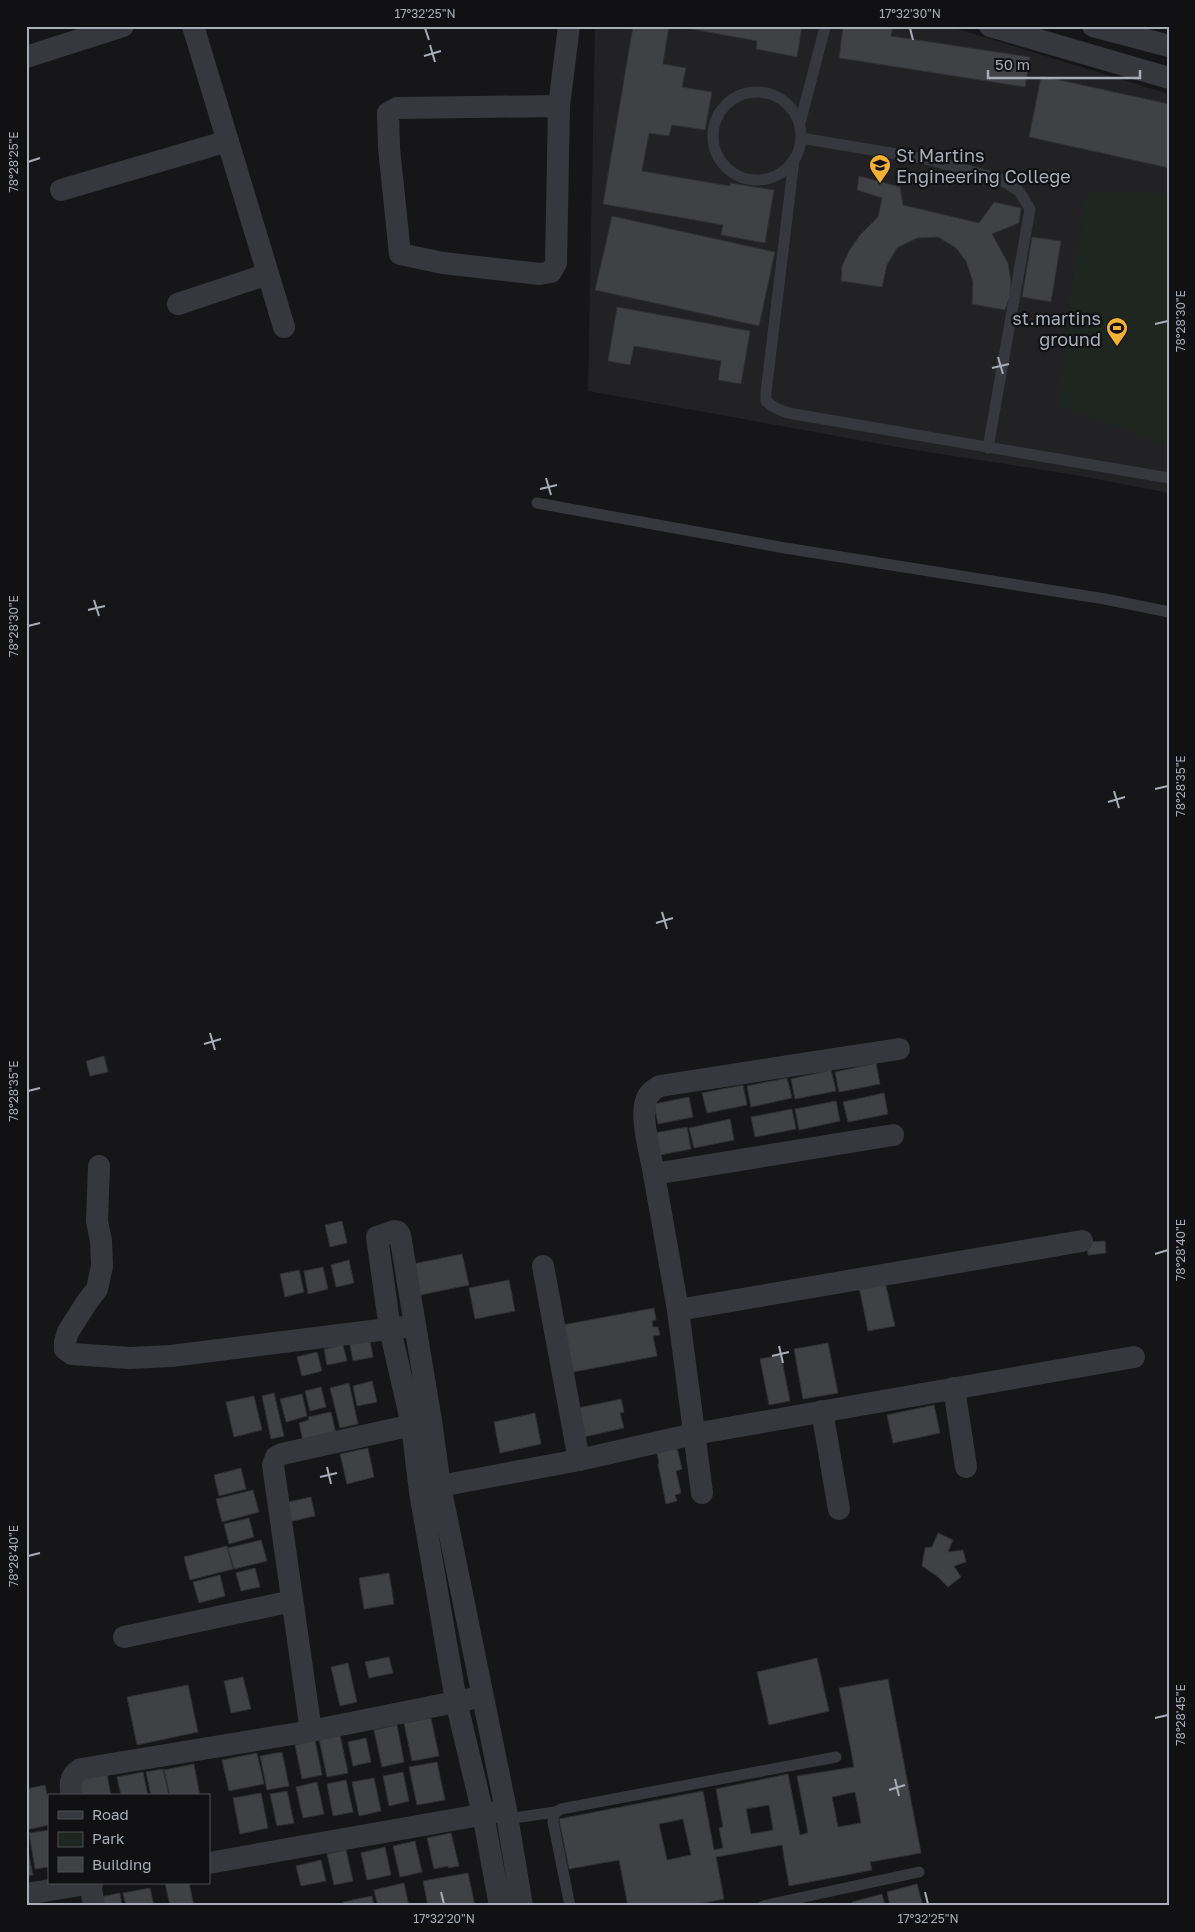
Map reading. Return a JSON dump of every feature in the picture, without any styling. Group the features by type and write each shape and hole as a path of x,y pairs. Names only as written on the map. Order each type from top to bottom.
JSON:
{"street":[{"path":"26,57 122,26"},
{"path":"193,26 284,327"},
{"path":"559,106 397,108 388,113 389,148 400,254 443,263 540,274 551,272 556,263 559,106 570,26"},
{"path":"990,26 1166,73"},
{"path":"1093,26 1169,46"},
{"path":"61,190 228,141"},
{"path":"178,304 268,274"},
{"path":"702,1493 678,1310 644,1116 648,1096 653,1090 670,1085 898,1049"},
{"path":"654,1174 893,1135"},
{"path":"99,1166 97,1221 101,1242 102,1266 97,1289 68,1332 65,1348 72,1354 130,1358 171,1356 415,1326"},
{"path":"422,1423 390,1329 376,1237 395,1231 400,1235 415,1326 422,1423 456,1701 483,1814 500,1906"},
{"path":"678,1310 1082,1241"},
{"path":"543,1266 579,1460"},
{"path":"430,1489 579,1460 694,1434 1134,1357"},
{"path":"954,1388 966,1466"},
{"path":"822,1411 838,1509"},
{"path":"311,1731 272,1471 276,1457 282,1454 422,1423"},
{"path":"430,1489 482,1697 522,1906"},
{"path":"124,1636 292,1601"},
{"path":"72,1794 71,1779 81,1769 311,1731 482,1697"},
{"path":"210,1863 483,1814 506,1815"},
{"path":"26,1894 85,1884"},
{"path":"91,1884 94,1906"}],"lane":[{"path":"800,124 793,110 782,99 768,93 753,91 738,96 726,104 717,116 712,131 713,146 718,159 727,170 740,178 754,181 768,180 781,174 799,152 800,124 825,27"},
{"path":"801,138 926,159 1000,179 1019,190 1027,202 1030,209 988,448"},
{"path":"794,160 766,401 772,407 783,412 1169,478"},
{"path":"537,502 785,548 1106,599 1169,612"},
{"path":"506,1815 556,1812 561,1809 836,1756"},
{"path":"556,1812 553,1816 553,1822 570,1906"},
{"path":"763,1906 919,1872"}],"shaded area":[{"name":"St Martins Engineering College","path":"595,26 948,26 1169,94 1169,493 1081,476 909,449 588,391"}],"green space":[{"name":"st.martins ground","path":"1087,192 1169,193 1169,445 1059,407 1071,287"}],"building":[{"path":"633,26 669,26 663,64 686,68 682,87 712,92 705,130 672,125 669,136 649,133 642,171 730,186 730,183 774,190 765,243 721,235 723,225 603,204"},
{"path":"675,26 802,26 797,57 756,49 757,41"},
{"path":"843,26 893,26 891,36 1030,57 1025,87 839,58"},
{"path":"1041,76 1169,104 1169,168 1029,137"},
{"path":"859,176 900,187 903,205 979,223 994,202 1021,208 1019,223 992,234 1008,263 1011,282 1010,297 1005,310 972,304 973,282 966,261 956,248 938,237 917,238 897,248 887,265 882,287 841,281 842,266 849,251 860,235 878,217 882,198 857,190"},
{"path":"612,216 775,252 759,326 595,290"},
{"path":"1032,237 1061,241 1051,302 1022,297"},
{"path":"617,307 750,331 741,384 718,380 721,361 634,346 630,365 608,361"},
{"path":"104,1056 108,1072 90,1076 86,1061"},
{"path":"876,1063 880,1084 839,1092 835,1072"},
{"path":"831,1070 836,1091 795,1099 791,1079"},
{"path":"787,1078 792,1098 751,1107 747,1086"},
{"path":"743,1085 747,1105 707,1113 702,1093"},
{"path":"884,1093 888,1114 848,1122 843,1102"},
{"path":"689,1097 693,1117 658,1124 654,1104"},
{"path":"836,1101 840,1121 799,1130 795,1109"},
{"path":"792,1109 796,1129 755,1137 751,1117"},
{"path":"730,1119 734,1140 694,1148 689,1128"},
{"path":"687,1127 691,1149 660,1155 655,1133"},
{"path":"342,1221 347,1243 330,1247 325,1225"},
{"path":"1105,1241 1106,1253 1088,1255 1087,1242"},
{"path":"462,1254 469,1285 420,1295 413,1264"},
{"path":"349,1260 354,1283 336,1287 331,1265"},
{"path":"323,1267 328,1289 308,1294 304,1271"},
{"path":"299,1270 304,1292 285,1297 280,1274"},
{"path":"509,1280 515,1311 475,1319 469,1288"},
{"path":"885,1282 895,1326 868,1331 859,1287"},
{"path":"654,1308 656,1320 652,1321 653,1327 658,1327 660,1335 653,1336 657,1356 568,1373 557,1326"},
{"path":"369,1336 373,1357 353,1361 349,1340"},
{"path":"828,1343 838,1393 803,1399 794,1349"},
{"path":"343,1345 347,1361 327,1365 324,1349"},
{"path":"317,1352 322,1371 302,1376 297,1357"},
{"path":"781,1355 790,1401 769,1405 760,1359"},
{"path":"372,1381 377,1402 357,1406 353,1386"},
{"path":"349,1383 358,1424 340,1428 330,1388"},
{"path":"321,1387 326,1407 310,1411 305,1391"},
{"path":"274,1393 284,1436 271,1439 262,1396"},
{"path":"302,1394 307,1416 286,1422 280,1399"},
{"path":"254,1396 262,1430 234,1437 226,1402"},
{"path":"621,1399 624,1412 620,1413 624,1428 579,1438 573,1409"},
{"path":"934,1405 940,1433 893,1443 887,1415"},
{"path":"331,1412 336,1434 303,1441 299,1423 309,1420 308,1417"},
{"path":"535,1413 541,1444 500,1453 494,1422"},
{"path":"368,1448 374,1477 347,1484 340,1454"},
{"path":"677,1448 682,1469 676,1471 681,1493 675,1495 677,1501 666,1504 657,1453"},
{"path":"241,1468 246,1489 219,1496 214,1475"},
{"path":"253,1490 259,1512 222,1522 216,1499"},
{"path":"311,1497 315,1516 288,1522 284,1503"},
{"path":"249,1518 254,1537 229,1544 224,1524"},
{"path":"938,1533 953,1540 948,1552 963,1550 966,1562 954,1566 961,1577 948,1587 937,1576 922,1566 925,1548 932,1547"},
{"path":"261,1540 267,1561 234,1569 228,1548"},
{"path":"227,1546 233,1569 190,1580 184,1557"},
{"path":"255,1568 260,1587 241,1591 236,1573"},
{"path":"389,1573 394,1604 364,1609 359,1578"},
{"path":"220,1575 225,1596 199,1603 193,1582"},
{"path":"389,1657 393,1673 369,1678 365,1662"},
{"path":"817,1658 829,1711 769,1725 757,1672"},
{"path":"348,1663 357,1702 340,1706 331,1667"},
{"path":"243,1677 251,1709 231,1713 224,1681"},
{"path":"888,1679 921,1853 870,1862 872,1870 789,1886 782,1845 716,1857 724,1899 688,1906 628,1906 619,1860 569,1869 559,1819 703,1791 714,1850 723,1848 719,1828 723,1827 716,1789 788,1774 800,1835 808,1833 797,1776 854,1767 839,1688","holes":["855,1792 861,1823 838,1827 832,1797","769,1805 773,1830 751,1834 746,1809","683,1819 691,1855 667,1860 659,1824"]},
{"path":"188,1685 198,1732 137,1745 127,1697"},
{"path":"431,1718 439,1756 412,1761 404,1723"},
{"path":"397,1725 404,1762 382,1767 374,1730"},
{"path":"340,1735 348,1773 327,1777 319,1739"},
{"path":"366,1738 371,1762 353,1766 348,1742"},
{"path":"315,1740 322,1775 302,1779 295,1745"},
{"path":"282,1752 289,1786 267,1790 260,1756"},
{"path":"257,1753 264,1784 229,1791 222,1760"},
{"path":"437,1762 445,1800 417,1805 409,1767"},
{"path":"194,1764 200,1794 170,1794 164,1770"},
{"path":"163,1769 169,1794 151,1794 146,1772"},
{"path":"143,1772 148,1794 121,1794 117,1777"},
{"path":"403,1772 409,1801 389,1806 383,1776"},
{"path":"107,1774 111,1794 76,1794 73,1780"},
{"path":"374,1778 381,1811 359,1816 352,1782"},
{"path":"346,1780 353,1812 333,1816 327,1784"},
{"path":"317,1782 324,1814 303,1818 296,1787"},
{"path":"45,1785 48,1799 48,1825 26,1830 26,1789"},
{"path":"287,1791 294,1823 277,1826 270,1794"},
{"path":"261,1793 268,1828 240,1834 233,1798"},
{"path":"48,1830 48,1867 35,1869 29,1833"},
{"path":"451,1833 459,1866 434,1869 427,1838"},
{"path":"26,1841 33,1875 26,1876"},
{"path":"415,1841 422,1872 400,1877 393,1846"},
{"path":"385,1847 391,1875 367,1880 361,1853"},
{"path":"346,1850 353,1881 334,1885 327,1854"},
{"path":"321,1860 326,1881 301,1886 296,1866"},
{"path":"468,1873 475,1906 428,1906 423,1881"},
{"path":"404,1883 409,1906 378,1906 374,1890"},
{"path":"165,1884 189,1884 194,1906 170,1906"},
{"path":"917,1884 923,1906 890,1906 887,1892"},
{"path":"150,1888 154,1906 126,1906 123,1893"},
{"path":"120,1893 122,1906 97,1906 95,1898"},
{"path":"882,1894 885,1906 853,1906 852,1902"},
{"path":"372,1896 374,1906 344,1906 343,1902"}],"place":[{"name":"St Martins Engineering College","path":"880,184"},
{"name":"st.martins ground","path":"1117,347"}]}
